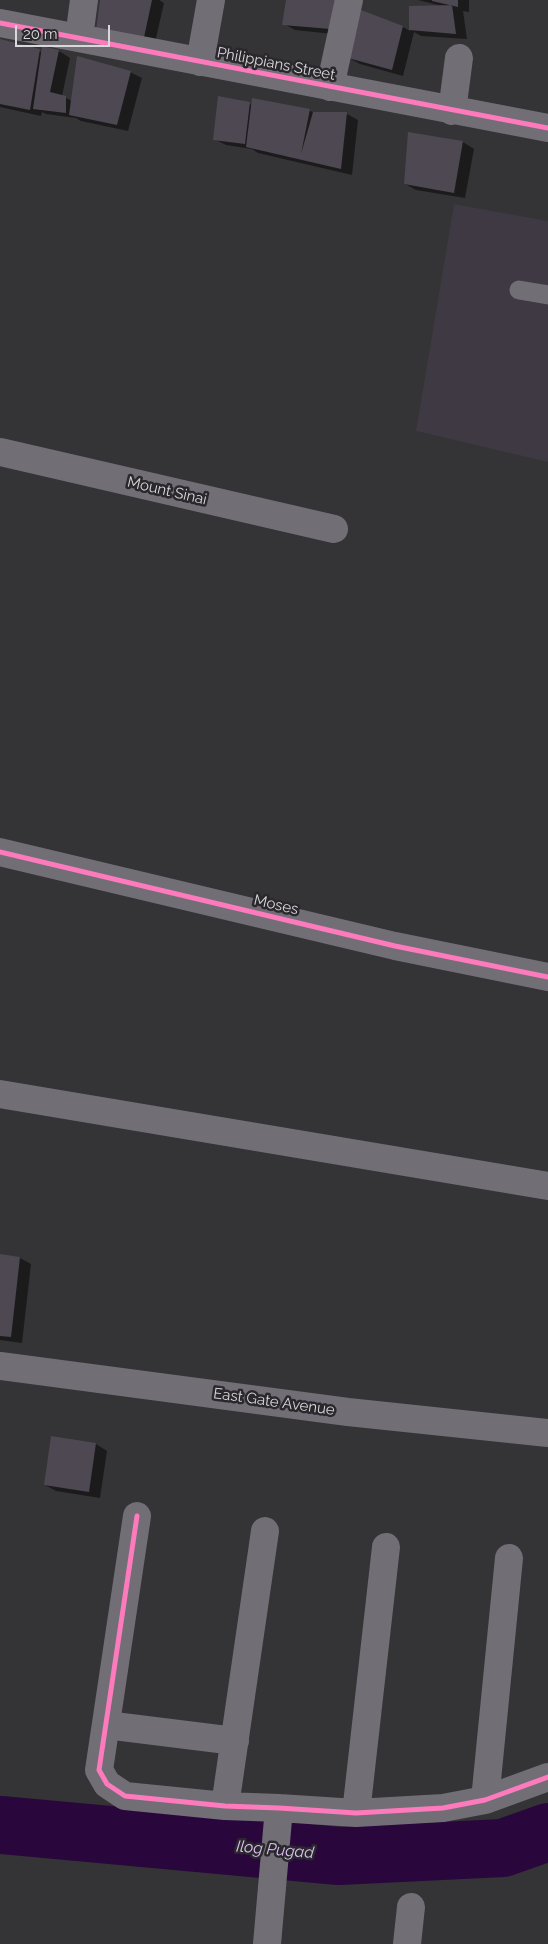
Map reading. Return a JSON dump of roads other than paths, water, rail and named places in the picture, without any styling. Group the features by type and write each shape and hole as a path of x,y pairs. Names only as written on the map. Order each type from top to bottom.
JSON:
{"street":[{"path":"79,38 84,0"},
{"path":"200,62 211,0"},
{"path":"330,87 349,0"},
{"name":"Philippians Street","path":"0,23 548,128"},
{"path":"452,111 459,58"},
{"name":"Mount Sinai","path":"0,452 334,529"},
{"name":"Moses","path":"0,852 395,946 548,977"},
{"path":"0,1094 548,1186"},
{"name":"East Gate Avenue","path":"0,1366 348,1412 548,1433"},
{"path":"137,1516 99,1770 108,1784 125,1796 225,1806 356,1813 443,1808 485,1800 548,1777"},
{"path":"225,1806 265,1532"},
{"path":"356,1813 386,1547"},
{"path":"485,1800 509,1558"},
{"path":"106,1725 235,1741"},
{"path":"267,1944 279,1808"},
{"path":"407,1944 411,1907"}],"lane":[{"path":"519,290 548,295"}],"waterway":[{"name":"Ilog Pugad","path":"0,1825 339,1856 503,1848 548,1832"}]}
